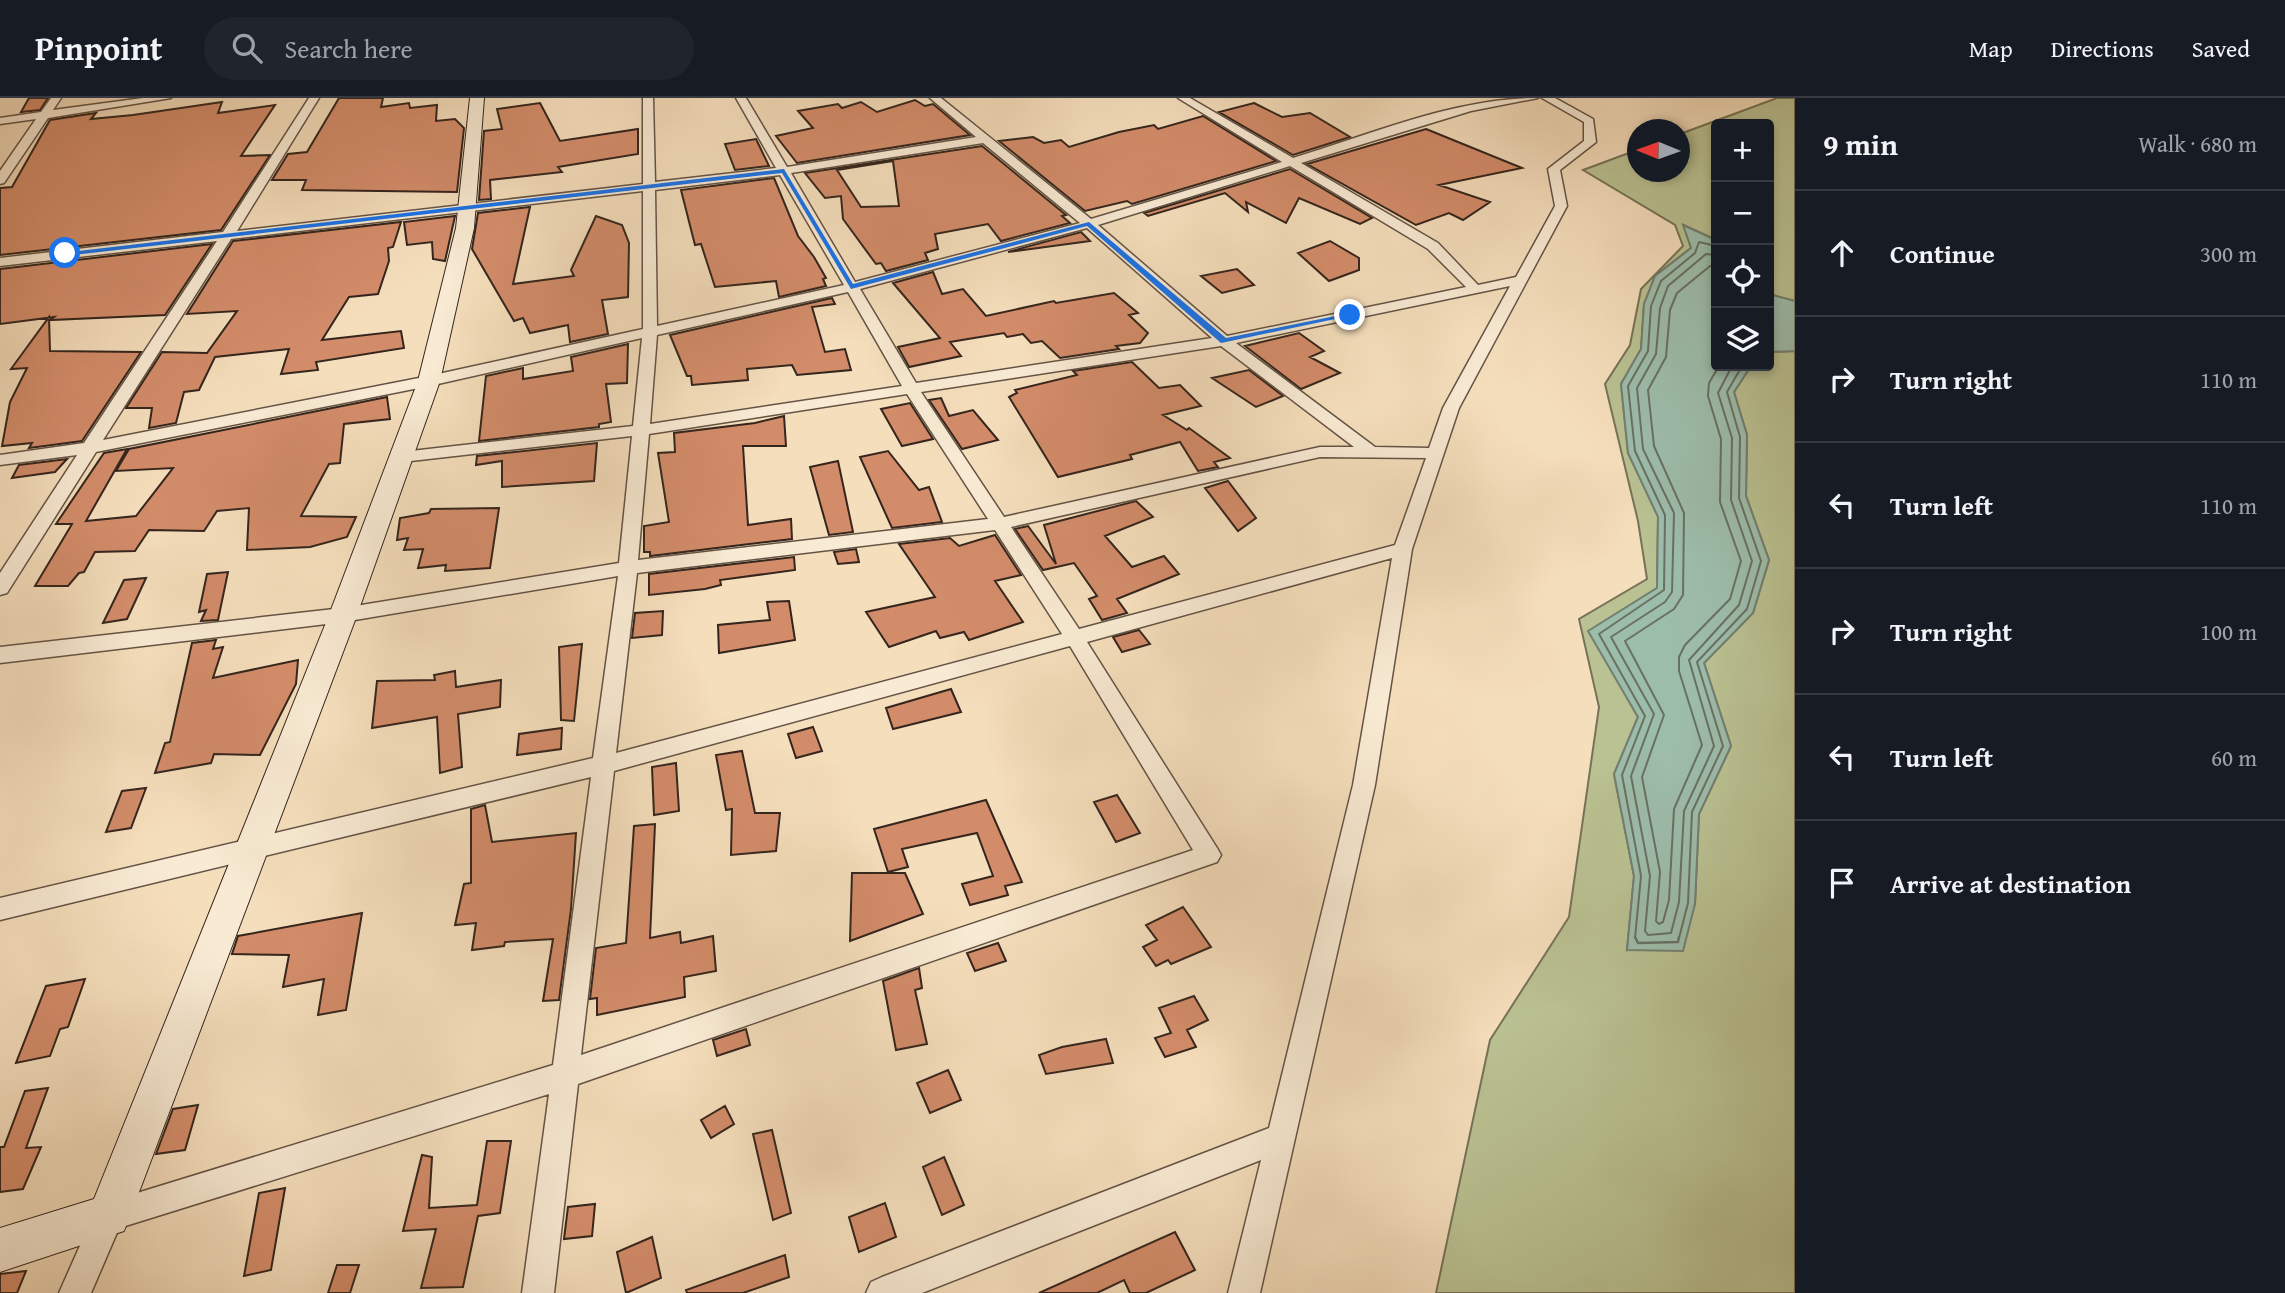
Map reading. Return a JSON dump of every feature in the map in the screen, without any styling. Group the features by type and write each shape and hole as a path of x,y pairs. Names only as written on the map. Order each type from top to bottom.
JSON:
{"main road":[{"path":"0,1250 109,1216 343,615 429,381 465,228 477,98"}],"street":[{"path":"0,180 56,98"},
{"path":"0,121 166,98"},
{"path":"0,588 88,448 230,235 314,98"},
{"path":"538,1293 628,568 641,430 650,332 651,185 648,98"},
{"path":"75,1293 109,1216 567,1074 1209,855 1076,640 997,524 911,388 741,98"},
{"path":"935,98 1089,224 1224,341 1373,454"},
{"path":"1183,98 1433,246 1476,290"},
{"path":"0,460 88,448 429,381 851,287 1089,224 1470,108 1533,98"},
{"path":"1244,1293 1364,785 1403,550 1451,408 1561,206 1554,170 1590,142 1589,121 1547,98"},
{"path":"0,262 784,171 984,139"},
{"path":"402,457 641,430 1224,341 1521,281"},
{"path":"0,655 343,615 628,568 997,524 1320,452 1436,453"},
{"path":"0,909 604,765 1403,550"},
{"path":"882,1293 1280,1138"}],"shaded area":[{"path":"1777,98 1795,98 1795,301 1774,295 1774,119 1720,119"},
{"path":"1711,122 1711,238 1684,225 1691,248 1655,276 1644,304 1641,349 1621,384 1628,453 1658,516 1657,588 1589,631 1638,717 1614,774 1634,876 1627,950 1695,904 1699,814 1731,746 1704,663 1753,613 1769,560 1746,496 1747,435 1734,392 1748,371 1774,371 1774,352 1795,351 1795,1293 1436,1293 1490,1040 1569,917 1599,707 1579,619 1647,579 1638,521 1605,384 1630,345 1641,289 1683,246 1675,225 1583,170 1627,154 1627,182 1690,182 1690,130"}],"water":[{"path":"1683,225 1711,238 1711,371 1748,371 1734,392 1747,435 1746,496 1769,560 1753,613 1704,663 1731,746 1699,814 1695,904 1683,951 1627,950 1634,876 1614,774 1638,717 1588,631 1657,588 1658,517 1628,453 1621,384 1641,349 1644,304 1655,276 1691,248"},
{"path":"1774,295 1795,301 1795,351 1774,352"}],"building":[{"path":"29,98 48,98 40,110 21,112"},
{"path":"339,98 383,98 381,107 409,103 410,108 437,105 436,121 455,119 464,128 457,192 302,190 306,180 272,180 288,154 307,152"},
{"path":"915,100 925,106 933,104 970,135 797,163 776,136 813,128 798,111 838,104 842,108 861,102 877,112"},
{"path":"222,102 218,113 275,105 241,156 270,155 221,230 0,255 0,188 12,187 50,120 96,113 91,119 133,115"},
{"path":"540,103 560,141 638,129 638,154 558,167 562,172 490,180 491,199 479,200 484,131 502,129 497,109"},
{"path":"1254,103 1282,117 1310,113 1350,137 1293,155 1219,112"},
{"path":"1203,116 1276,161 1132,204 1127,201 1085,211 999,141 1033,137 1044,143 1061,140 1069,147 1119,132 1154,125 1158,129"},
{"path":"1426,129 1522,168 1439,185 1490,202 1463,220 1449,213 1416,225 1307,164"},
{"path":"756,139 769,166 735,170 725,144"},
{"path":"982,146 1066,215 1062,216 1070,223 1001,241 988,224 935,234 938,249 925,253 928,260 886,271 881,263 876,264 843,219 841,196 825,198 805,173","holes":["893,161 899,206 861,207 837,170"]},
{"path":"1290,169 1372,218 1360,224 1299,198 1286,223 1246,202 1248,212 1225,193 1148,216 1144,213"},
{"path":"774,178 798,236 826,278 823,279 826,286 779,297 776,281 715,287 701,244 695,245 681,190"},
{"path":"530,207 513,284 574,276 571,270 596,216 622,225 629,243 628,297 602,300 608,334 570,342 568,325 530,333 523,318 514,321 472,249 478,213"},
{"path":"455,216 445,261 433,259 432,242 407,245 404,222"},
{"path":"401,222 393,247 388,248 389,261 378,294 349,297 322,340 401,331 404,348 316,362 318,370 281,374 289,349 215,357 199,390 184,392 176,423 149,428 152,408 126,408 162,352 207,353 237,311 187,314 233,241"},
{"path":"1081,232 1090,241 1008,252"},
{"path":"1330,241 1359,258 1359,270 1329,281 1298,253"},
{"path":"212,244 165,315 50,320 54,317 0,324 0,269"},
{"path":"1237,269 1254,285 1222,293 1201,276"},
{"path":"933,272 942,294 963,289 986,316 1054,301 1056,303 1114,293 1138,313 1129,315 1148,333 1140,343 1116,346 1119,349 1060,358 1042,341 1031,343 1023,334 1007,337 1004,333 950,342 961,356 909,367 898,347 940,338 893,283"},
{"path":"832,298 835,304 812,307 825,352 845,349 851,370 797,375 792,365 747,369 748,380 692,385 691,376 687,376 670,335"},
{"path":"49,317 50,351 141,352 82,441 29,448 32,443 2,446 10,402 27,368 11,369"},
{"path":"1299,333 1324,351 1310,357 1340,373 1301,389 1245,346"},
{"path":"628,344 627,383 606,384 611,422 599,424 599,427 479,441 486,376 523,368 523,379 573,371 571,357"},
{"path":"1132,362 1159,388 1180,385 1201,406 1163,415 1187,430 1189,428 1230,458 1214,462 1218,467 1198,471 1180,442 1130,455 1132,459 1058,477 1009,397 1017,393 1015,390 1077,375 1073,371"},
{"path":"1249,370 1283,396 1256,407 1212,378"},
{"path":"387,397 390,419 344,424 340,463 329,464 301,516 356,517 347,537 310,547 247,550 249,508 217,511 204,531 149,530 135,551 95,552 84,572 79,573 68,586 35,586 72,524 56,524 104,453 127,449 86,521 136,516 173,468 116,471 129,449"},
{"path":"941,398 949,416 973,410 998,440 962,449 929,400"},
{"path":"910,403 933,439 902,446 881,409"},
{"path":"784,416 786,446 743,446 748,525 791,519 792,539 650,556 650,552 644,552 644,526 669,522 658,453 675,452 674,433 755,423"},
{"path":"597,443 594,481 502,487 502,461 476,465 477,456"},
{"path":"888,451 919,490 929,487 942,522 892,528 860,457"},
{"path":"67,459 55,472 12,478 19,465"},
{"path":"838,461 853,532 829,535 810,467"},
{"path":"1228,481 1256,518 1238,531 1205,488"},
{"path":"1136,501 1153,517 1105,536 1132,567 1164,556 1179,574 1117,599 1127,613 1102,620 1089,599 1097,596 1074,563 1043,570 1015,529 1028,526 1056,564 1044,525"},
{"path":"499,508 490,568 445,571 446,565 418,568 423,549 404,550 408,538 397,540 400,518 429,513 431,509"},
{"path":"995,535 1021,575 995,581 1023,622 969,640 964,632 940,638 936,631 889,647 866,612 935,597 899,544 950,538 959,546"},
{"path":"856,549 859,562 838,564 834,552"},
{"path":"794,557 795,570 720,580 721,585 705,589 649,595 649,574"},
{"path":"228,572 218,620 201,621 206,610 199,612 207,574"},
{"path":"146,578 127,619 103,623 124,580"},
{"path":"789,601 795,640 719,653 718,625 770,620 767,602"},
{"path":"663,611 662,635 632,638 635,613"},
{"path":"1139,630 1150,644 1122,652 1113,637"},
{"path":"216,640 213,649 223,647 213,678 298,660 296,684 260,755 214,754 211,763 155,773 165,743 170,742 192,643"},
{"path":"582,644 574,721 561,720 559,647"},
{"path":"455,671 456,687 501,680 500,707 458,714 462,767 440,773 437,717 372,728 377,681 435,680 434,675"},
{"path":"951,689 961,712 893,729 886,708"},
{"path":"813,727 822,751 796,758 788,734"},
{"path":"562,728 561,749 517,755 519,734"},
{"path":"742,751 755,813 780,813 776,851 731,855 732,809 726,810 716,755"},
{"path":"676,763 679,811 654,815 652,767"},
{"path":"146,788 131,828 106,832 122,791"},
{"path":"1117,795 1140,833 1116,842 1094,802"},
{"path":"986,800 1022,882 1005,886 1008,895 970,905 962,884 993,876 977,833 902,849 908,867 888,872 874,829"},
{"path":"485,805 492,842 576,833 571,909 559,1000 543,1001 553,939 505,942 504,946 472,950 476,923 455,925 464,884 471,883 471,809"},
{"path":"655,824 650,938 680,932 681,943 713,936 716,971 684,977 685,997 597,1015 597,998 590,999 596,948 626,943 634,826"},
{"path":"852,873 905,873 923,914 850,941"},
{"path":"1183,907 1211,947 1171,964 1168,960 1156,966 1143,947 1157,940 1146,925"},
{"path":"362,913 346,1010 318,1015 324,979 283,987 289,955 232,954 238,936"},
{"path":"998,943 1006,961 975,971 967,953"},
{"path":"919,968 922,988 915,990 927,1044 896,1050 883,981"},
{"path":"85,979 68,1027 60,1029 50,1056 16,1063 46,986"},
{"path":"1194,996 1208,1020 1187,1030 1196,1047 1165,1057 1155,1038 1171,1033 1159,1008"},
{"path":"746,1029 750,1045 717,1056 713,1040"},
{"path":"1106,1039 1113,1063 1046,1074 1039,1055 1062,1047"},
{"path":"948,1070 961,1100 930,1113 917,1083"},
{"path":"48,1088 26,1148 41,1147 23,1189 0,1192 0,1147 4,1147 25,1091"},
{"path":"198,1105 185,1150 156,1154 173,1109"},
{"path":"725,1106 734,1124 711,1138 701,1120"},
{"path":"772,1130 791,1213 773,1220 753,1134"},
{"path":"487,1141 511,1141 500,1213 478,1216 463,1287 421,1288 436,1229 403,1231 422,1155 432,1157 429,1208 477,1205"},
{"path":"944,1157 964,1205 942,1215 923,1167"},
{"path":"285,1188 271,1270 244,1276 259,1193"},
{"path":"885,1203 896,1237 859,1252 849,1217"},
{"path":"595,1204 592,1236 564,1239 568,1207"},
{"path":"1175,1232 1195,1270 1146,1293 1130,1293 1124,1280 1097,1293 1039,1293"},
{"path":"652,1237 661,1278 626,1293 617,1252"},
{"path":"785,1255 789,1277 743,1293 687,1293 686,1290"},
{"path":"337,1265 359,1265 350,1293 328,1293"},
{"path":"26,1271 17,1293 0,1293 0,1274"}],"route":[{"path":"65,253 784,171 851,287 1089,224 1224,341 1350,315"}]}
